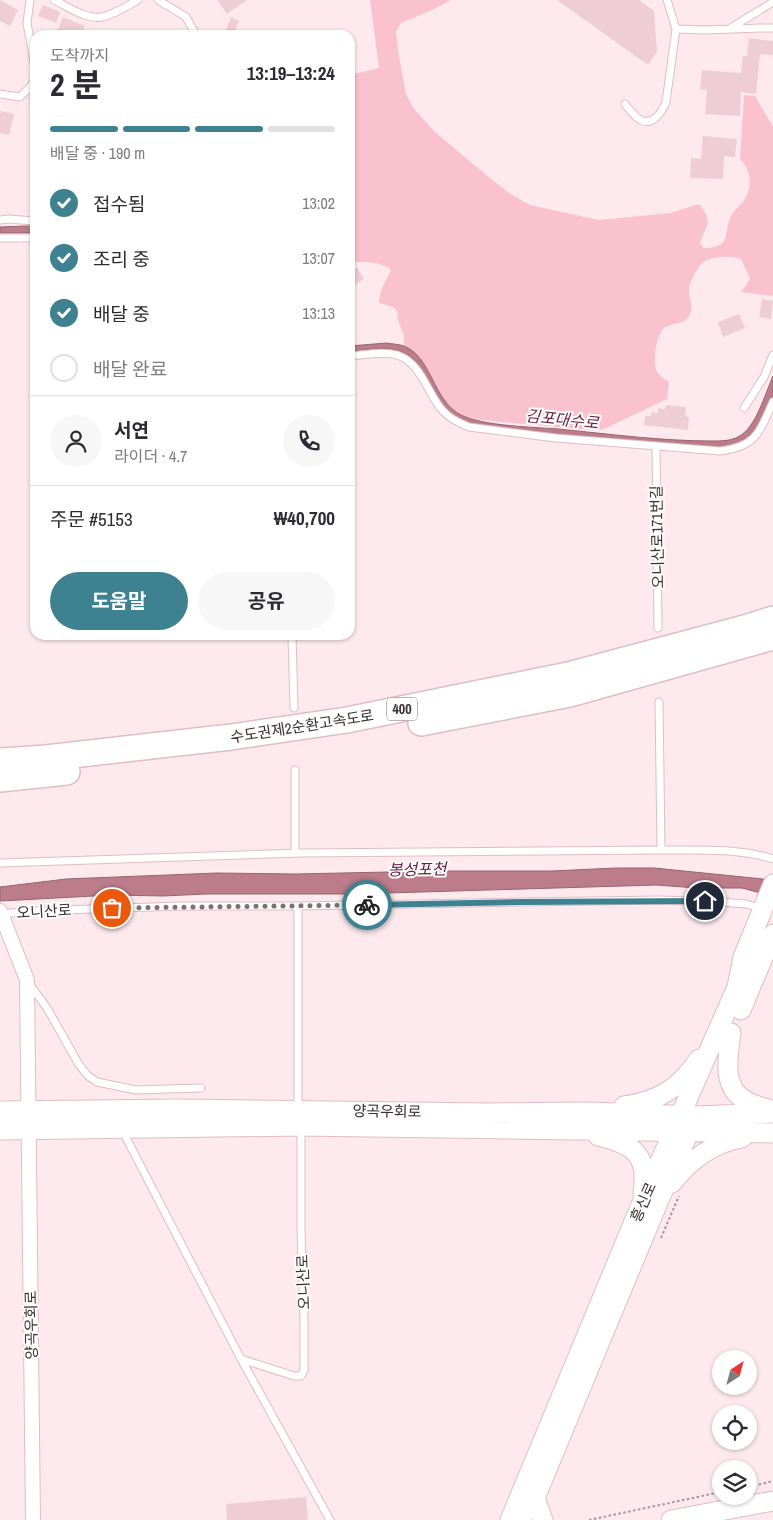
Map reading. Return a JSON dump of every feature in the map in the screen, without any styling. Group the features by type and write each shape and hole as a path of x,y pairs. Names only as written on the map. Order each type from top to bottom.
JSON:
{"highway":[{"name":"수도권제2순환고속도로","path":"0,779 17,766 347,720 568,675 773,619"},
{"name":"수도권제2순환고속도로","path":"17,766 163,760 265,750 413,725 570,694 773,637"}],"main road":[{"name":"흥신로","path":"726,1030 743,958 773,884"},
{"name":"흥신로","path":"520,1520 555,1411 640,1208 685,1124 726,1030 773,934"},
{"path":"589,1112 638,1104 661,1096 678,1085 726,1030"},
{"path":"726,1030 727,1072 730,1083 743,1100 773,1112"},
{"name":"양곡우회로","path":"0,1111 179,1108 300,1118 570,1129 685,1124 773,1112"},
{"name":"양곡우회로","path":"0,1130 120,1128 300,1118 589,1112 773,1133"},
{"name":"흥신로","path":"510,1520 530,1493 659,1200 685,1124"},
{"path":"570,1129 627,1145 637,1154 643,1167 644,1184 640,1208"},
{"path":"659,1200 683,1170 705,1152 731,1140 773,1133"},
{"path":"500,1520 530,1493 543,1520"},
{"path":"672,1520 771,1503"}],"street":[{"path":"0,913 27,980 28,1130"},
{"name":"양곡우회로","path":"28,1130 34,1520"}],"lane":[{"path":"30,0 27,23 30,40"},
{"path":"54,0 87,16 100,18 138,0"},
{"path":"158,0 186,17 193,30"},
{"path":"625,104 640,120 647,122 656,119 662,112 666,102 676,30 667,0"},
{"path":"728,30 773,2"},
{"path":"676,30 773,28"},
{"path":"0,94 20,97 30,87"},
{"path":"0,220 30,221"},
{"path":"0,238 30,238"},
{"path":"355,356 390,354 405,359 413,366 442,410 448,416 469,427 556,438 720,451 732,450 752,440 760,431 773,402"},
{"path":"744,408 764,377 773,355"},
{"name":"오니산로171번길","path":"656,446 658,628"},
{"path":"292,640 294,708"},
{"path":"659,702 661,850"},
{"path":"295,770 295,853"},
{"path":"0,863 295,853 661,850 717,851 760,855 773,859"},
{"name":"오니산로","path":"0,913 181,906 660,900 764,906"},
{"name":"오니산로","path":"241,1359 294,1376 301,1376 304,1370 298,906"},
{"path":"27,980 47,1008 78,1063 87,1075 98,1082 136,1090 201,1088"},
{"path":"120,1128 241,1359 330,1520"}],"path":[{"path":"661,1238 681,1191"},
{"path":"757,1485 773,1481"},
{"path":"589,1520 712,1494"}],"shaded area":[{"path":"370,0 451,0 401,23 396,32 406,94 414,109 435,132 509,193 530,205 599,220 670,213 699,204 708,220 700,244 704,248 720,245 723,242 732,214 746,197 750,180 747,169 740,159 744,95 755,96 773,127 773,296 741,292 750,278 741,259 720,257 704,262 697,269 691,283 689,292 692,309 688,318 664,328 657,342 656,368 659,375 669,382 667,399 606,428 599,430 579,429 481,420 464,416 452,409 421,360 404,345 404,336 397,311 393,307 379,303 381,290 391,270 383,265 355,262 355,74 379,68"},
{"path":"30,226 30,233 0,233 0,227"},
{"path":"386,343 404,346 421,359 444,400 452,408 470,419 495,424 654,439 725,441 738,437 750,426 773,376 773,395 756,431 747,441 727,448 701,448 530,432 471,424 451,415 439,401 416,362 409,356 393,349 355,351 355,346"},
{"path":"654,868 763,879 773,883 773,899 742,888 697,888 656,885 355,894 112,895 0,901 0,887 66,879 217,873 551,871"}],"building":[{"path":"0,0 18,10 10,26 0,21"},
{"path":"217,0 247,0 227,14"},
{"path":"557,0 639,0 654,11 657,52 648,65"},
{"path":"43,5 60,12 56,23 38,16"},
{"path":"63,17 85,26 83,30 58,30"},
{"path":"231,17 239,21 235,30 226,30"},
{"path":"749,38 773,41 773,55 760,54 756,94 741,92 740,116 705,114 707,90 700,89 702,70 741,73 743,56 747,56"},
{"path":"0,111 14,114 9,135 0,133"},
{"path":"703,136 737,139 735,157 724,156 723,179 690,178 691,158 701,159"},
{"path":"357,267 364,279 355,285 355,268"},
{"path":"762,299 773,301 771,319 759,317"},
{"path":"739,314 745,328 723,337 718,322"},
{"path":"666,405 686,407 685,416 689,417 688,430 644,425 645,416 651,416 651,412 658,413 658,408 665,409"},
{"path":"306,1497 308,1520 227,1520 226,1504"}],"way so far":[{"path":"112,908 367,905"}],"route":[{"path":"367,905 660,900 705,901"}],"water label":[{"name":"김포대수로","path":"562,419"},
{"name":"봉성포천","path":"417,869"}]}
